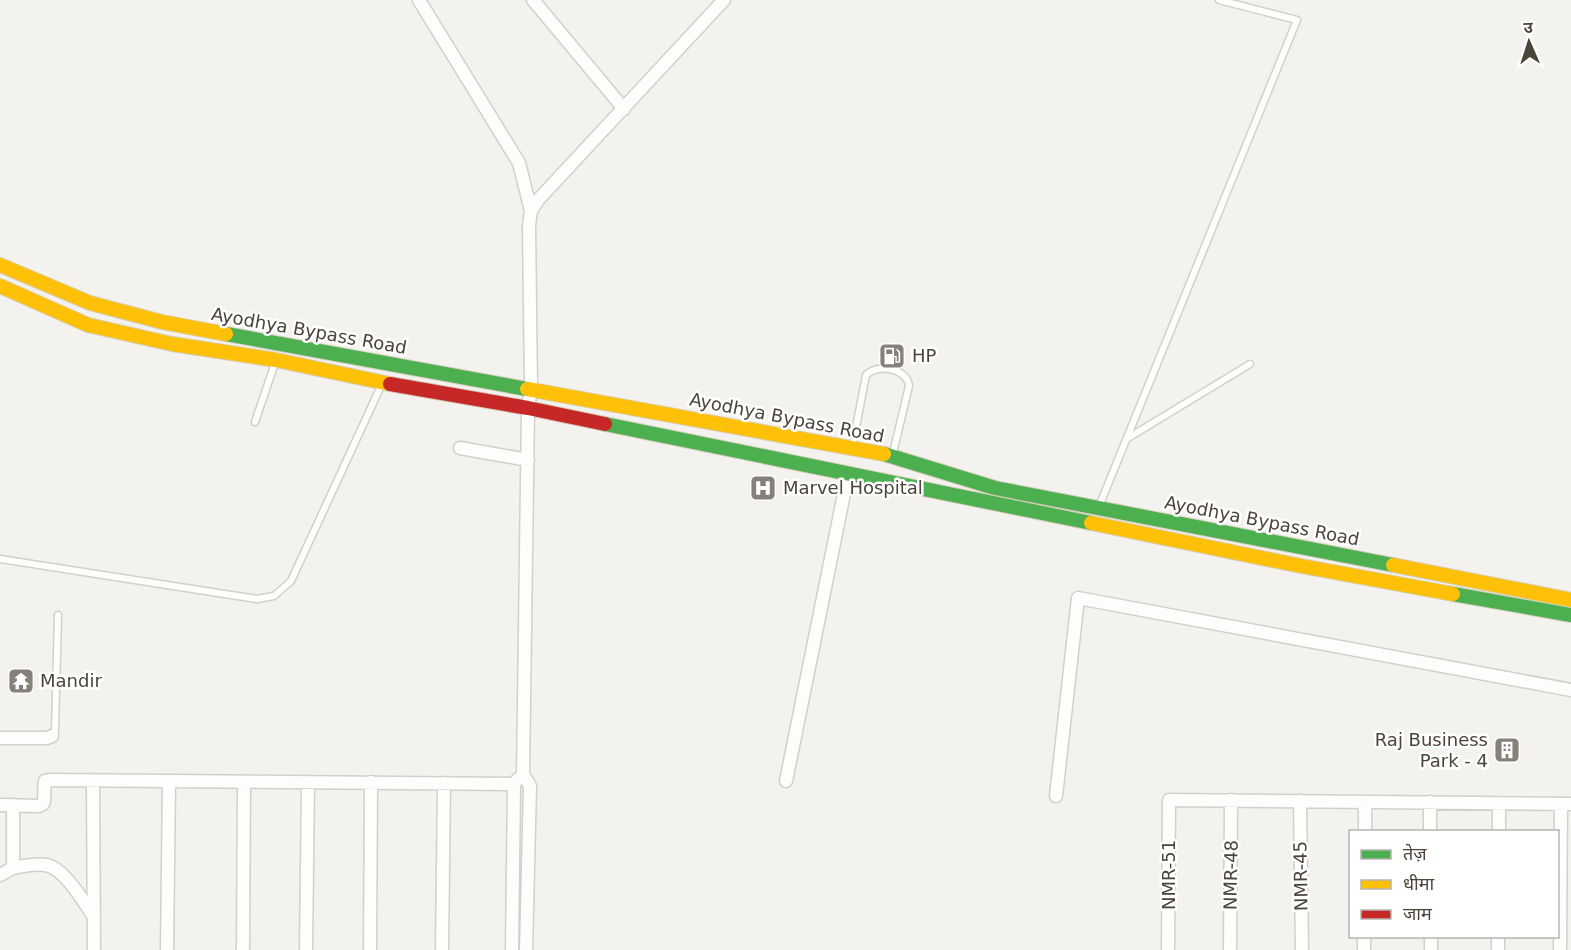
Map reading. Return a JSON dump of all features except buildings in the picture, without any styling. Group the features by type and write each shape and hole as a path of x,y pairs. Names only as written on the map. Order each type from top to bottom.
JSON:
{"main road":[{"name":"Ayodhya Bypass Road","path":"0,265 90,303 162,322 852,447 893,456 995,488 1571,600"},
{"name":"Ayodhya Bypass Road","path":"0,286 88,325 172,344 276,360 528,408 1301,566 1571,615"},
{"path":"848,474 852,447"},
{"path":"887,482 893,456"}],"street":[{"path":"419,0 519,162 531,211 529,225 531,389 528,408 523,774 530,786 526,950"},
{"path":"533,0 624,109"},
{"path":"531,211 538,200 724,0"},
{"path":"460,448 528,460"},
{"path":"786,780 848,474"},
{"path":"1056,796 1078,598 1571,690"},
{"path":"0,738 47,738 52,736"},
{"path":"512,950 514,784 523,774"},
{"path":"0,805 39,806 43,804 45,781 49,780 514,784"},
{"path":"93,781 94,950"},
{"path":"167,950 169,781"},
{"path":"243,950 244,782"},
{"path":"306,950 308,782"},
{"path":"370,950 371,782"},
{"path":"442,950 444,783"},
{"name":"NMR-51","path":"1168,950 1169,800 1232,800"},
{"path":"1232,800 1566,804 1560,950"},
{"name":"NMR-48","path":"1230,950 1232,800"},
{"name":"NMR-45","path":"1300,801 1302,950"},
{"path":"1365,802 1365,830"},
{"path":"1430,802 1430,830"},
{"path":"1499,803 1499,830"},
{"path":"13,805 13,868"},
{"path":"0,875 13,868 32,864 49,865 66,878 94,916"}],"lane":[{"path":"1099,508 1297,20 1219,0"},
{"path":"255,422 276,360"},
{"path":"1127,438 1250,364"},
{"path":"852,447 866,375 881,368 902,372 909,386 893,456"},
{"path":"0,559 257,599 274,596 291,581 383,382"},
{"path":"52,736 55,731 58,615"}],"traffic: fast":[{"path":"226,334 527,389"},
{"path":"605,424 1091,523"},
{"path":"884,454 995,488 1393,565"},
{"path":"1453,594 1571,615"}],"traffic: slow":[{"path":"0,265 90,303 162,322 226,334"},
{"path":"0,286 88,325 172,344 276,360 390,384"},
{"path":"527,389 884,454"},
{"path":"1091,523 1453,594"},
{"path":"1393,565 1571,600"}],"traffic: jam":[{"path":"390,384 605,424"}],"place":[{"name":"HP","path":"892,356"},
{"name":"Marvel Hospital","path":"763,488"},
{"name":"Mandir","path":"21,681"},
{"name":"Raj Business Park - 4","path":"1507,750"}]}
